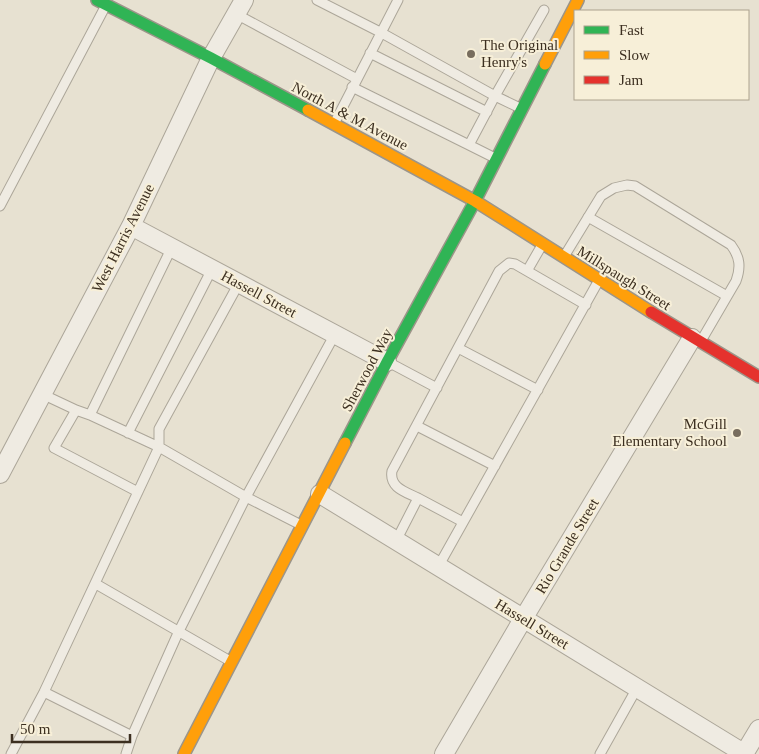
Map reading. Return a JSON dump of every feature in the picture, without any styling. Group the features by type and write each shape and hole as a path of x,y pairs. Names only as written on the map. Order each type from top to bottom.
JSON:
{"main road":[{"name":"Sherwood Way","path":"184,754 387,362 475,200 578,0"},
{"name":"North A & M Avenue","path":"104,2 475,200"},
{"name":"Millspaugh Street","path":"475,200 696,341 759,377"}],"street":[{"name":"West Harris Avenue","path":"0,474 131,226 211,58 240,7"},
{"name":"Hassell Street","path":"131,226 387,362"},
{"name":"Rio Grande Street","path":"444,754 523,619 696,341"},
{"name":"Hassell Street","path":"320,494 744,754"},
{"path":"744,754 759,729"}],"lane":[{"path":"317,0 522,109"},
{"path":"334,124 398,0"},
{"path":"0,206 104,2"},
{"path":"240,7 358,79"},
{"path":"469,145 544,10"},
{"path":"370,53 487,112"},
{"path":"352,87 496,159"},
{"path":"563,257 601,196 614,188 627,185 635,186 731,245 738,254 740,271 727,296 696,341"},
{"path":"588,217 727,296"},
{"path":"527,271 543,244"},
{"path":"90,415 172,247"},
{"path":"463,522 394,485 391,476 436,388 503,266 509,263 515,264 586,305"},
{"path":"128,433 212,269"},
{"path":"438,567 600,280"},
{"path":"11,754 44,692 159,447 159,429 238,283"},
{"path":"126,754 132,736 178,633 246,496 335,334"},
{"path":"458,348 538,390"},
{"path":"387,362 436,388"},
{"path":"42,394 159,447 303,526"},
{"path":"76,410 54,448 138,492"},
{"path":"417,426 495,466"},
{"path":"396,541 418,498"},
{"path":"96,584 178,633 232,662"},
{"path":"600,754 637,688"},
{"path":"44,692 132,736"}],"traffic: fast":[{"path":"97,0 308,110"},
{"path":"345,443 475,201 545,64"}],"traffic: slow":[{"path":"545,64 578,0"},
{"path":"308,110 475,201 651,312"},
{"path":"184,754 345,443"}],"traffic: jam":[{"path":"651,312 759,377"}],"place":[{"name":"The Original Henry's","path":"471,54"},
{"name":"McGill Elementary School","path":"737,433"}]}
